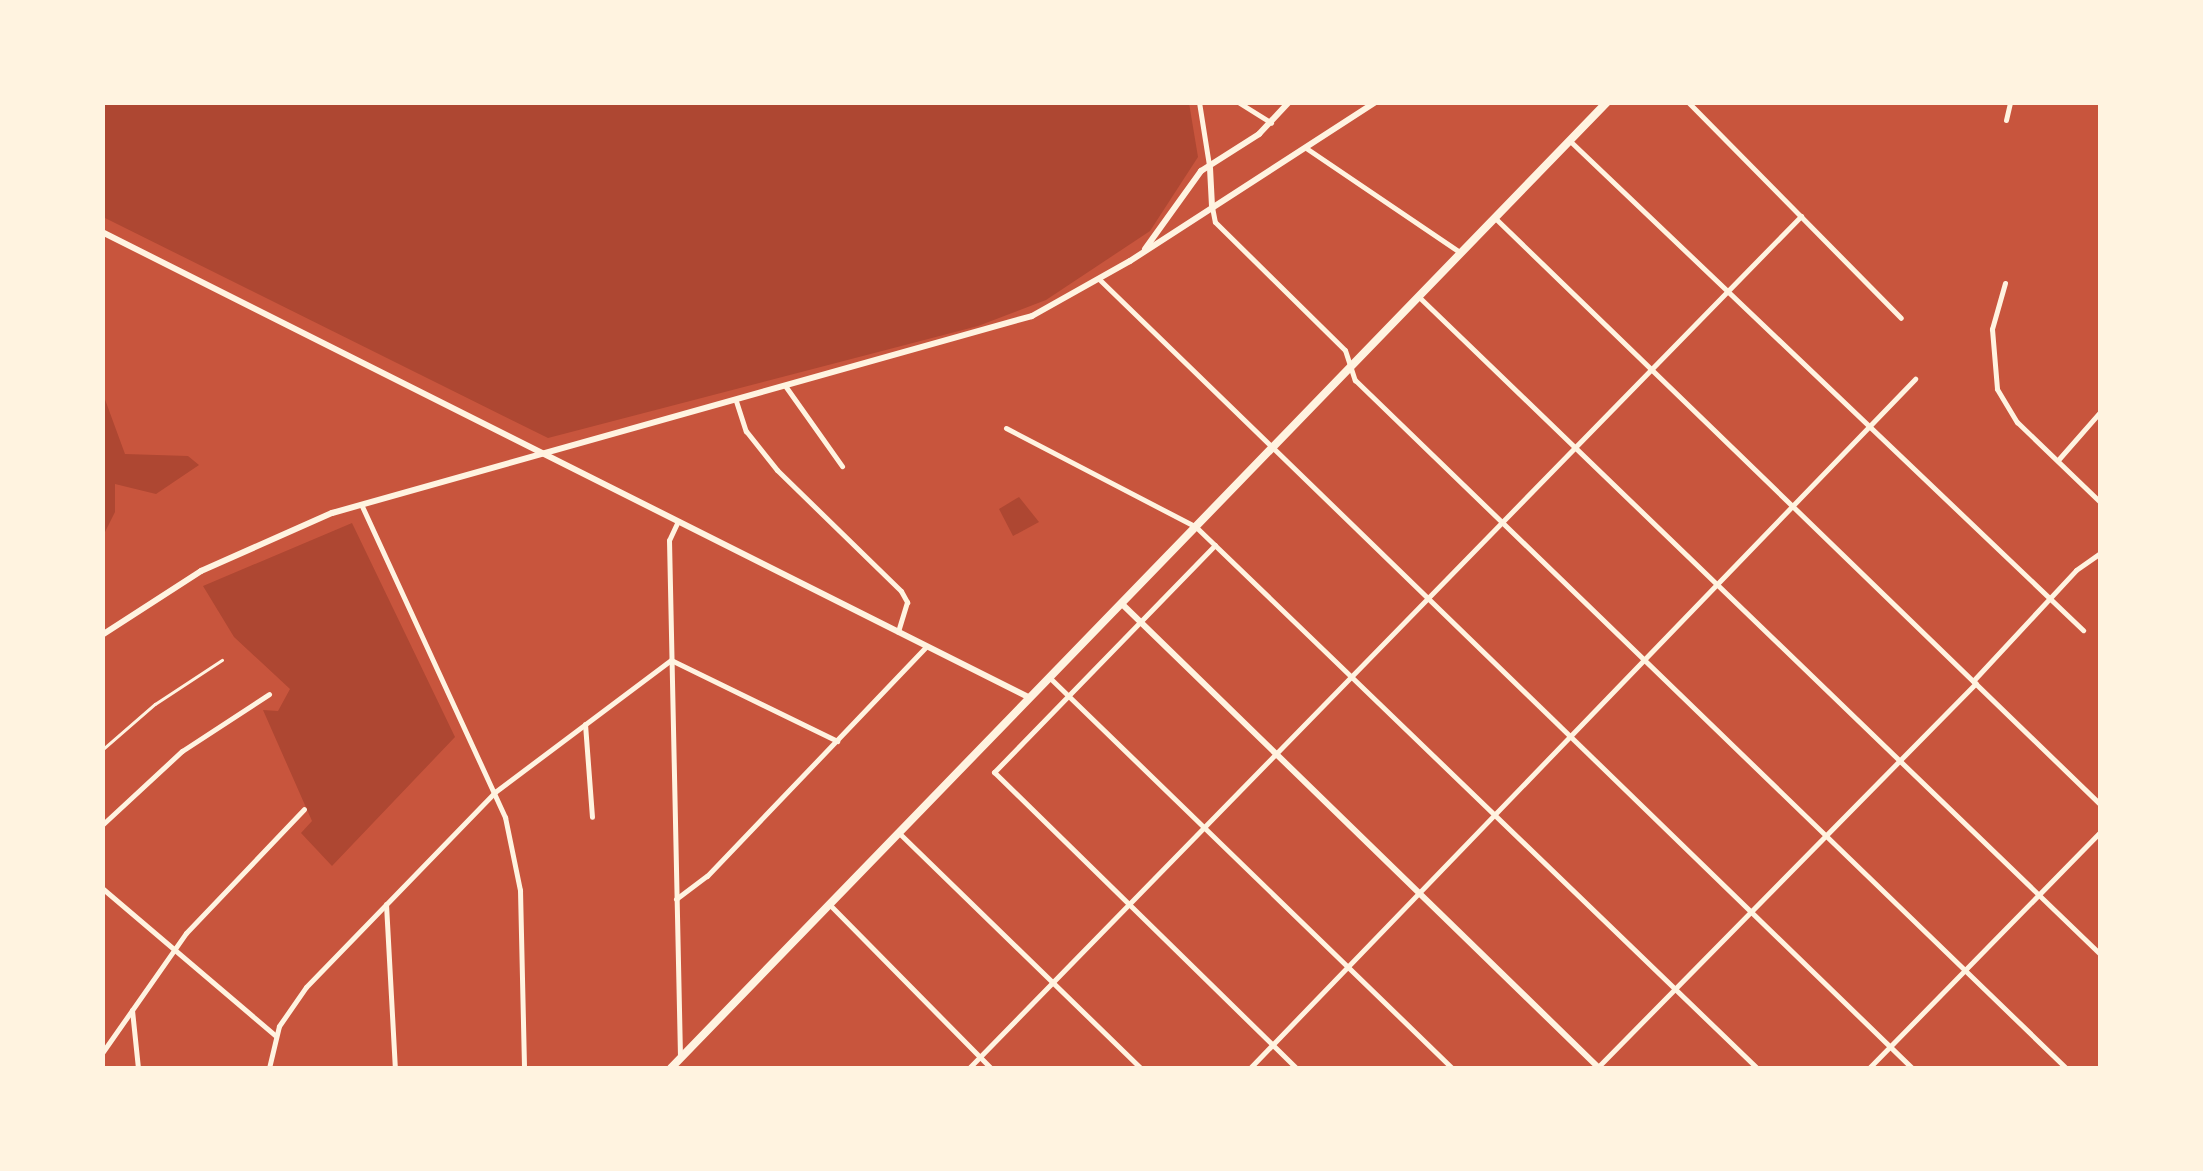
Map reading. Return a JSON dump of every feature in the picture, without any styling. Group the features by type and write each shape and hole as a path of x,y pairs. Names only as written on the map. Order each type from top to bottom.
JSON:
{"main road":[{"path":"671,1068 1607,102"}],"street":[{"path":"1199,102 1214,222 1345,350 1354,380 2066,1068"},
{"path":"1238,102 1271,124"},
{"path":"1142,254 1210,168 1271,124 1289,102"},
{"path":"102,635 227,557 362,504 996,329 1100,280 1376,102"},
{"path":"1688,102 1901,318"},
{"path":"2006,120 2010,102"},
{"path":"1570,141 2083,630"},
{"path":"1306,148 1461,253"},
{"path":"969,1068 1801,216"},
{"path":"1496,218 2100,804"},
{"path":"102,232 1030,698"},
{"path":"1100,280 1912,1068"},
{"path":"2005,283 1992,329 1994,381 2017,422 2100,502"},
{"path":"1419,297 2100,954"},
{"path":"1250,1068 1915,379"},
{"path":"786,387 794,408 842,466"},
{"path":"736,401 746,431 777,470 902,590 907,602 898,632"},
{"path":"2058,460 2100,412"},
{"path":"1006,428 1196,527 1758,1068"},
{"path":"362,504 495,792 520,890 524,1068"},
{"path":"678,522 669,540 680,1059"},
{"path":"1215,545 994,772 1296,1068"},
{"path":"1121,603 1598,1068 1900,760 2049,598 2100,553"},
{"path":"675,900 707,876 928,646"},
{"path":"269,1068 275,1035 306,986 495,792 670,660"},
{"path":"670,660 836,741"},
{"path":"1050,678 1452,1068"},
{"path":"102,825 182,751 269,694"},
{"path":"585,724 592,817"},
{"path":"102,1053 174,949 304,810"},
{"path":"899,833 1140,1068"},
{"path":"1869,1068 2098,834"},
{"path":"102,888 275,1035"},
{"path":"386,904 395,1068"},
{"path":"830,905 990,1068"},
{"path":"132,1010 138,1068"}],"lane":[{"path":"102,750 155,704 222,660"}],"shaded area":[{"path":"103,103 1189,103 1198,157 1150,231 1046,300 978,326 548,438 103,217"},
{"path":"103,394 125,454 188,456 199,465 156,494 115,484 115,512 103,536"},
{"path":"1019,497 1039,522 1013,536 999,509"},
{"path":"352,523 455,737 332,866 301,833 312,821 263,710 278,711 290,689 234,637 203,586"}]}
